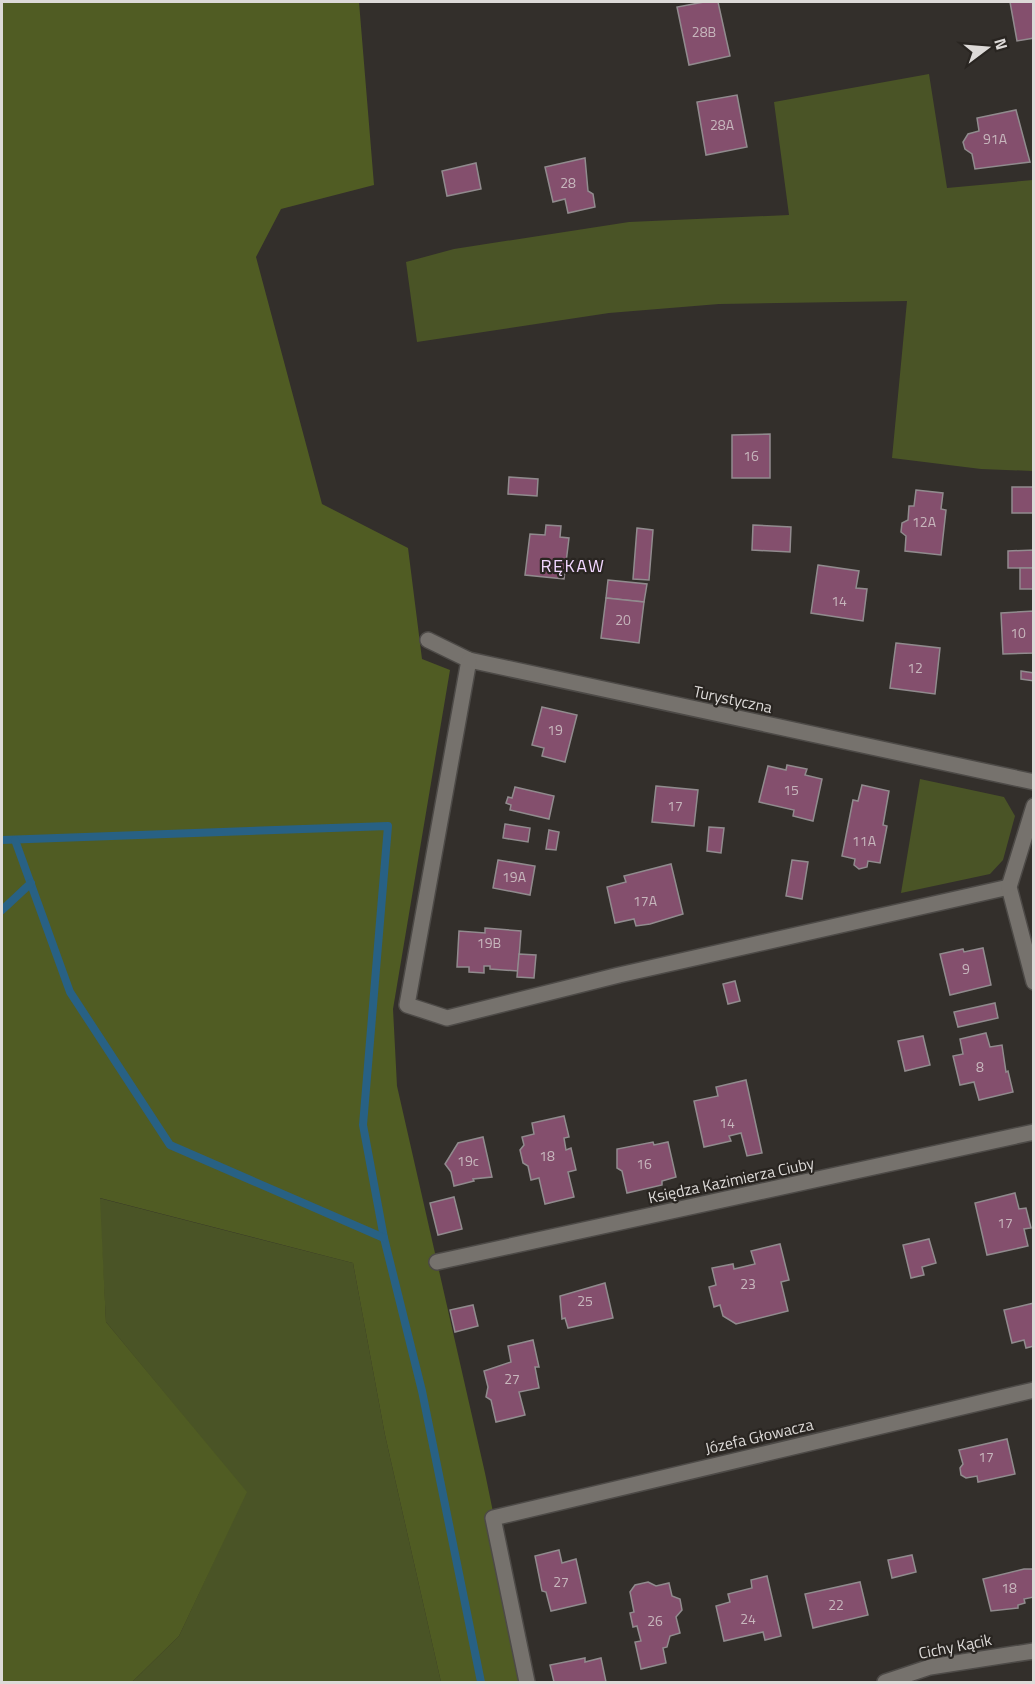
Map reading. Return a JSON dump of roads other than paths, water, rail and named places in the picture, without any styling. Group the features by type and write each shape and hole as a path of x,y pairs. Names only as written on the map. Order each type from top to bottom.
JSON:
{"street":[{"name":"Turystyczna","path":"428,640 469,660 1034,782"},
{"path":"469,660 407,1005 447,1018 618,975 1009,887"},
{"path":"1034,806 1009,887 1034,982"},
{"name":"Księdza Kazimierza Ciuby","path":"437,1262 1034,1132"},
{"name":"Józefa Głowacza","path":"527,1683 493,1518 1034,1390"},
{"name":"Cichy Kącik","path":"885,1683 930,1667 1034,1651"}],"waterway":[{"path":"2,840 388,826 363,1125 384,1238 422,1391 481,1682"},
{"path":"15,840 70,992 170,1145 384,1238"},
{"path":"2,910 31,883"}],"district":[{"name":"RĘKAW","path":"573,566"}]}
